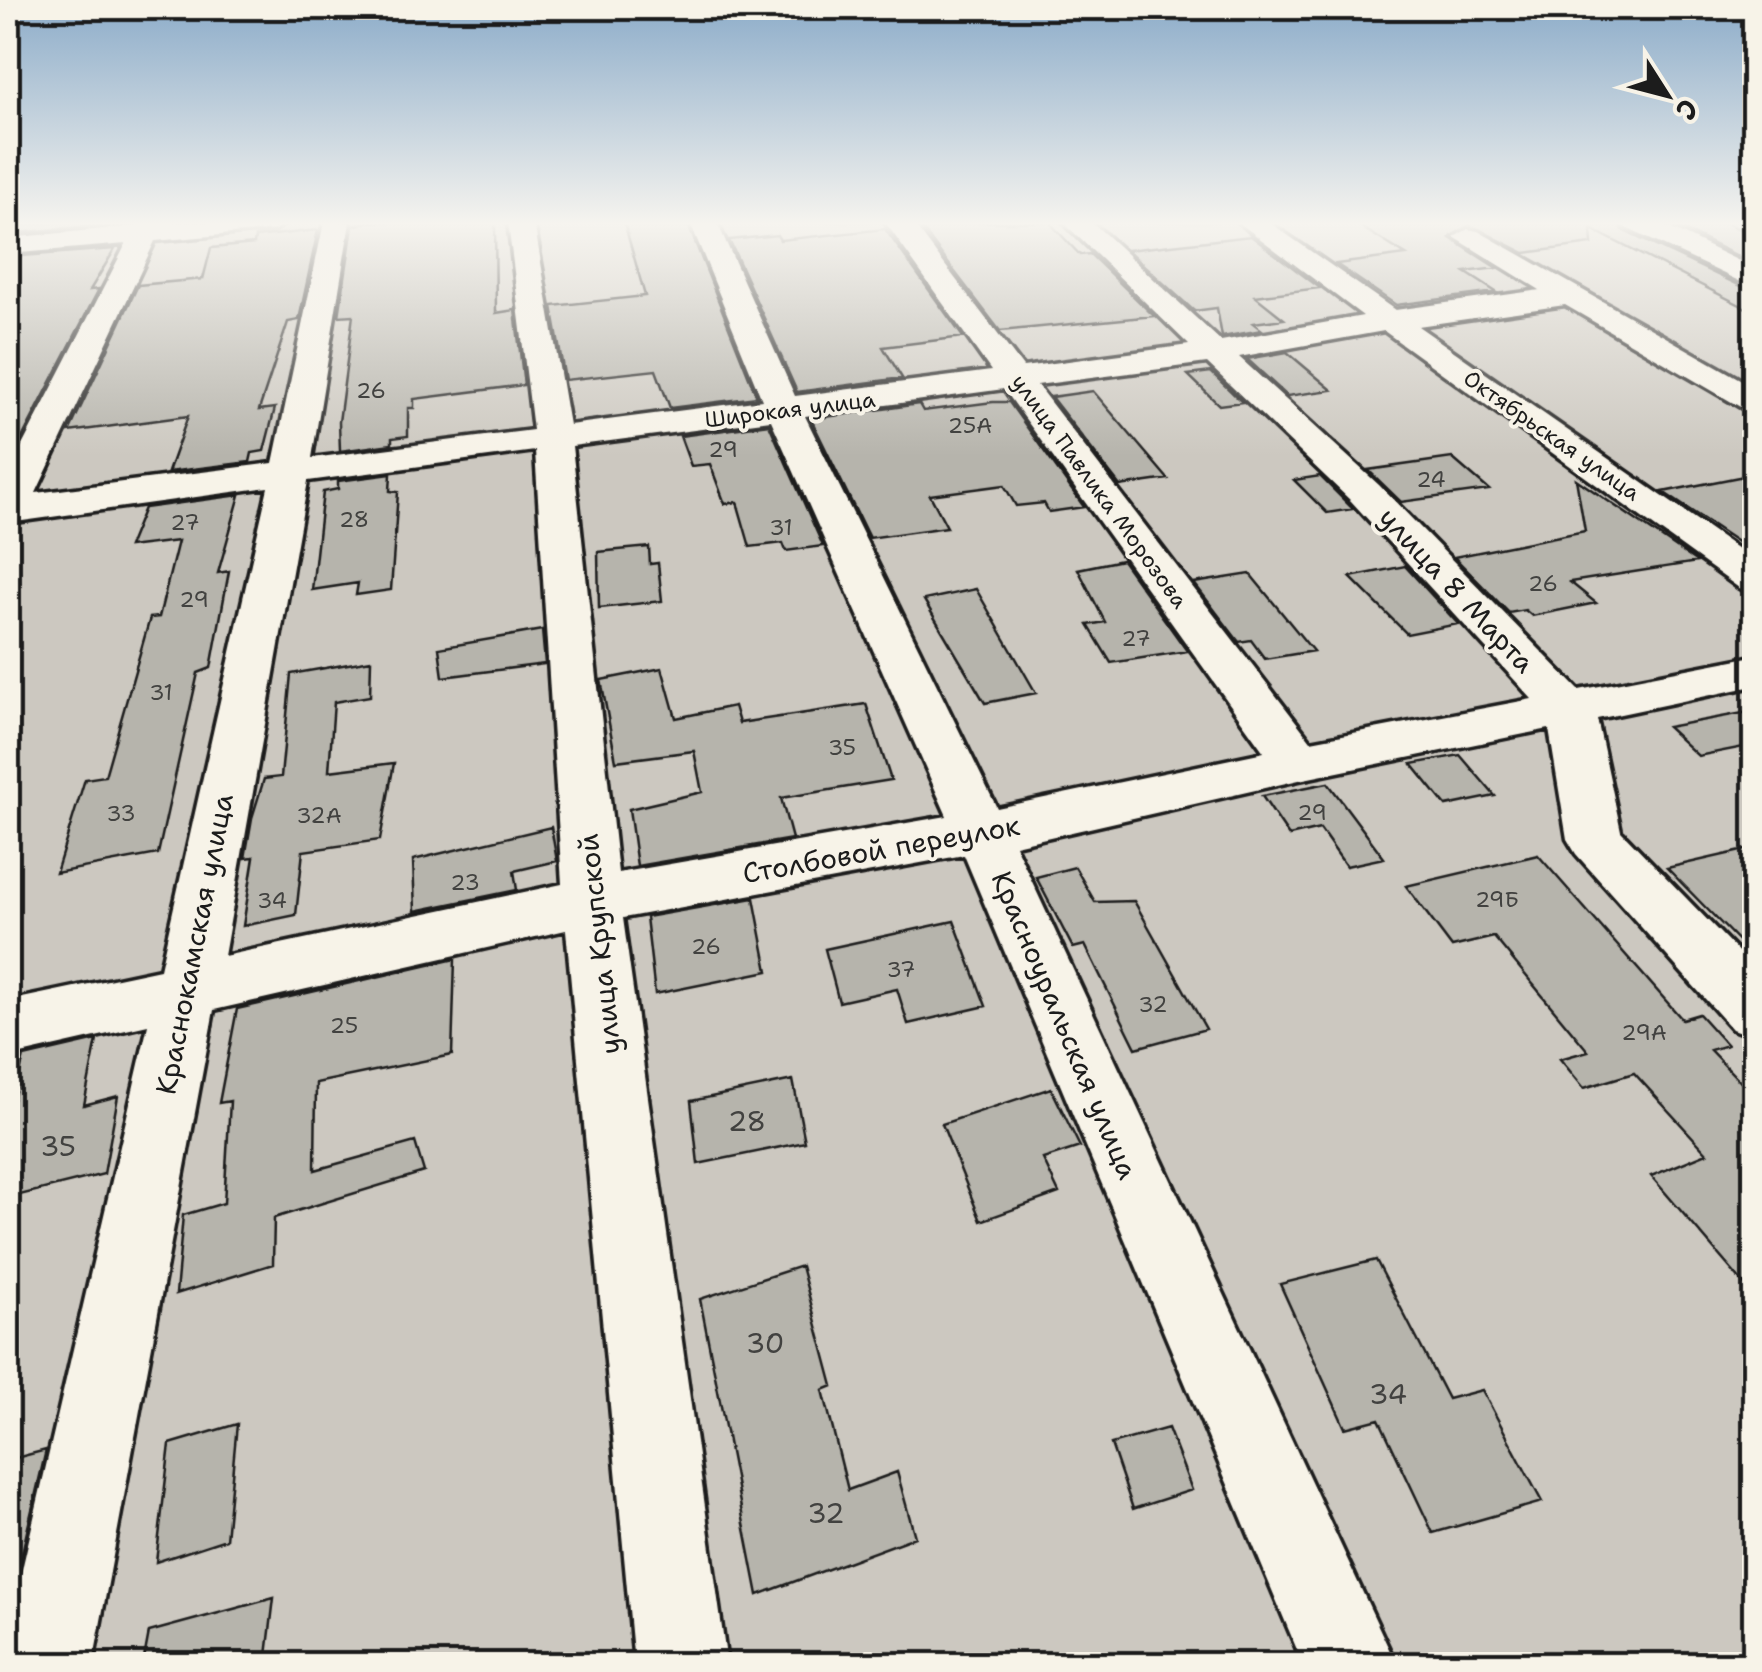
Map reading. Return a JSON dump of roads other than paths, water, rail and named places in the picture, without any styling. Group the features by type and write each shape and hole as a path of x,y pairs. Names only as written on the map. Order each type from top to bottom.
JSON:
{"street":[{"path":"8,510 112,300"},
{"name":"Краснокамская улица","path":"46,1664 138,1230 323,300"},
{"name":"улица Крупской","path":"533,300 553,439 592,901 681,1664"},
{"name":"Красноуральская улица","path":"736,300 982,832 1242,1432 1350,1664"},
{"name":"улица Павлика Морозова","path":"958,300 1299,762"},
{"name":"улица 8 Марта","path":"1158,300 1365,493 1570,710"},
{"name":"Октябрьская улица","path":"1362,300 1754,579"},
{"name":"Широкая улица","path":"8,510 784,411 1213,352 1391,320 1535,300"},
{"path":"1580,300 1754,401"},
{"name":"Столбовой переулок","path":"8,1029 592,901 982,832 1299,762 1754,671"},
{"path":"1570,710 1595,839 1754,1010"}]}
